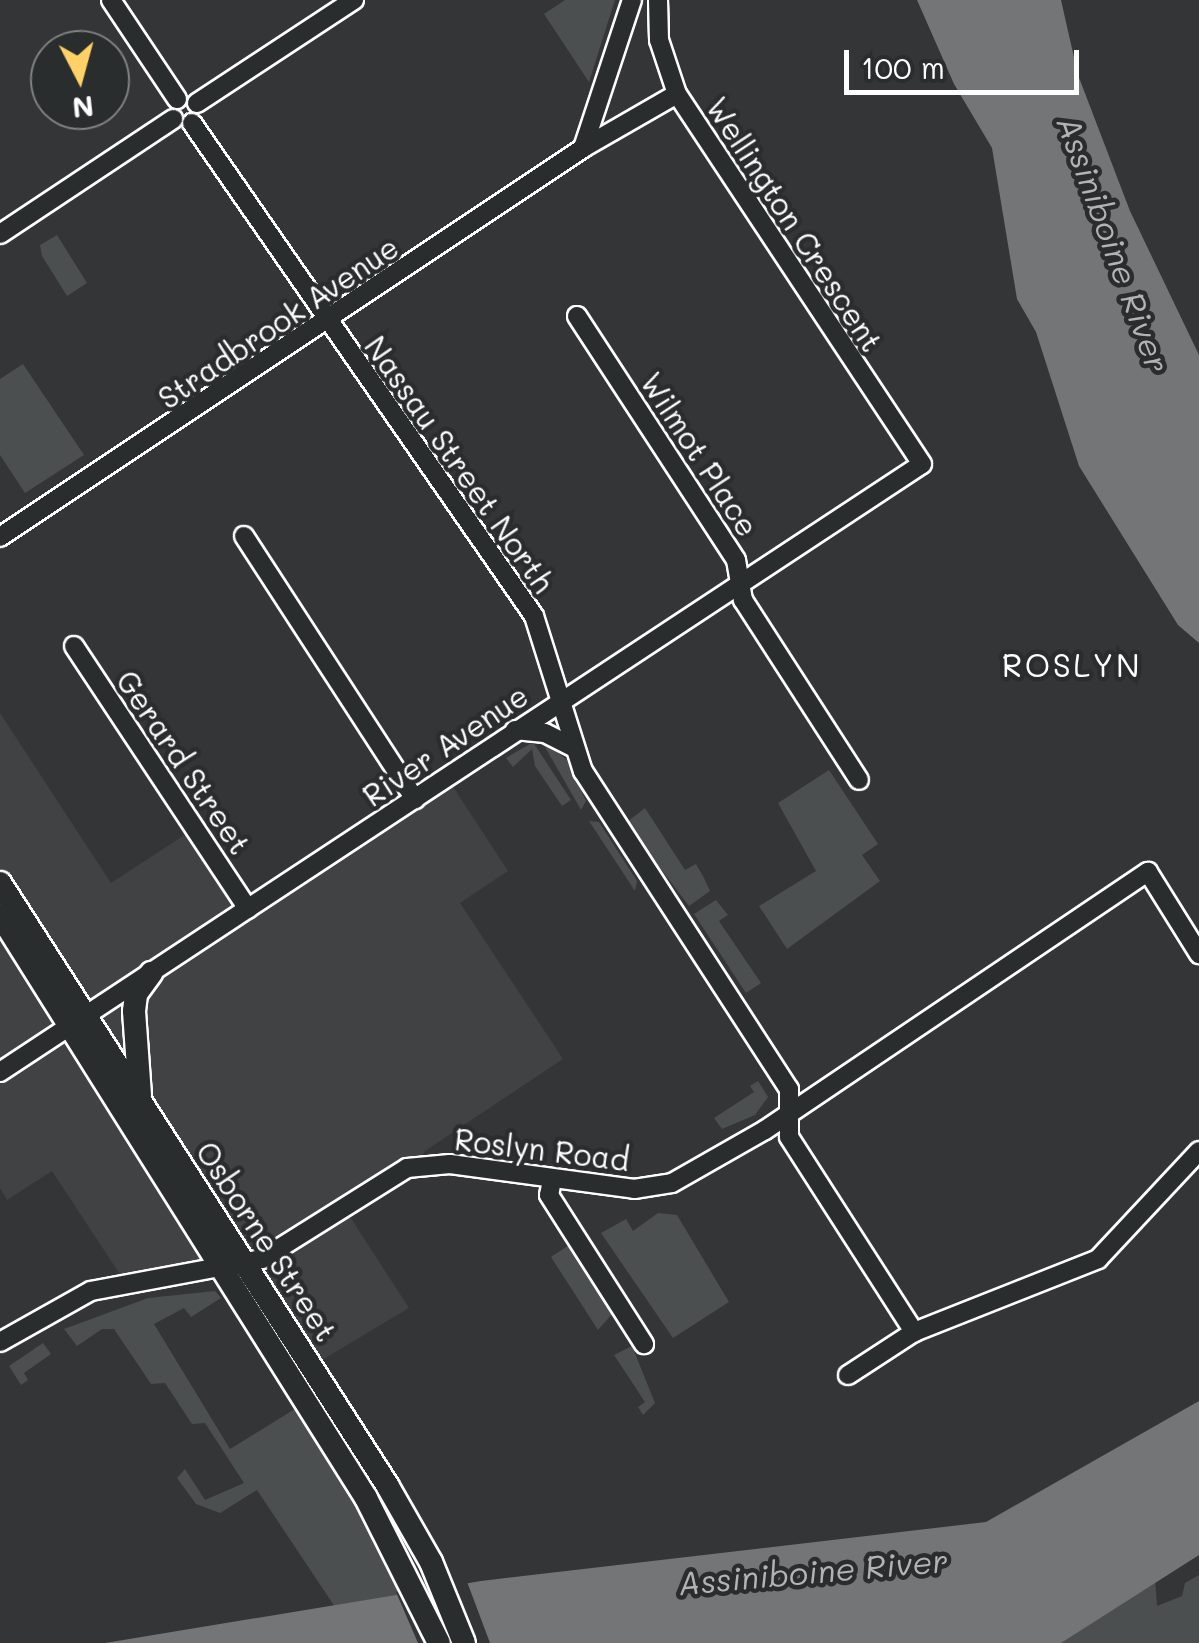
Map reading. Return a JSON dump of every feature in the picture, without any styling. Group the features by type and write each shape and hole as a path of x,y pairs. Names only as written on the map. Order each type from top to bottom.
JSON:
{"main road":[{"name":"Osborne Street","path":"0,883 216,1266 366,1498 439,1643"},
{"name":"Osborne Street","path":"0,915 140,1098 387,1486 431,1562 464,1643"},
{"path":"140,1098 134,1011 136,994 151,973"}],"street":[{"path":"111,0 177,99 183,121"},
{"path":"0,234 183,121 196,103 354,0"},
{"path":"583,148 632,0"},
{"name":"Wellington Crescent","path":"658,0 659,40 676,94 922,464"},
{"name":"Stradbrook Avenue","path":"0,537 328,324 583,148 676,94"},
{"path":"177,99 196,103"},
{"name":"Nassau Street North","path":"183,121 534,616 574,746 610,819 789,1089 789,1137 914,1332"},
{"name":"Wilmot Place","path":"577,316 736,560 743,600 859,780"},
{"name":"River Avenue","path":"0,1072 922,464"},
{"path":"244,536 415,799"},
{"name":"Gerard Street","path":"74,646 248,909"},
{"path":"515,730 545,733 574,746"},
{"name":"Roslyn Road","path":"0,1342 92,1291 262,1259 407,1168 450,1164 634,1189 672,1183 788,1114 1148,872 1199,954"},
{"path":"848,1375 914,1332 1098,1259 1199,1151"},
{"path":"552,1180 549,1195 644,1344"}],"shaded area":[{"path":"565,0 615,0 589,82 544,14"},
{"path":"57,235 87,283 67,296 42,256 40,245"},
{"path":"23,364 84,455 25,493 0,455 0,379"},
{"path":"0,713 111,883 195,828 249,909 446,776 508,871 460,903 563,1059 425,1151 416,1166 343,1206 409,1308 312,1366 244,1263 125,1282 52,1171 7,1200 0,1188"},
{"path":"541,740 567,760 586,801 581,810"},
{"path":"533,742 571,800 562,806 535,766 532,749 513,767 506,758"},
{"path":"829,770 878,844 862,855 880,881 787,949 759,906 816,871 778,803"},
{"path":"645,808 685,870 696,864 710,891 689,906 626,823"},
{"path":"589,821 599,822 637,881 635,891"},
{"path":"716,900 728,915 719,921 761,983 746,993 694,914"},
{"path":"758,1081 768,1097 755,1115 722,1129 714,1118 754,1092 750,1086"},
{"path":"658,1213 677,1215 729,1302 673,1338 601,1233 626,1219 633,1231"},
{"path":"569,1245 613,1313 598,1330 551,1257"},
{"path":"215,1291 221,1298 191,1317 184,1308 154,1324 230,1449 306,1402 409,1595 335,1607 257,1490 220,1513 196,1504 177,1478 185,1469 205,1500 244,1483 205,1423 192,1424 165,1383 151,1384 114,1329 102,1329 77,1346 64,1329 148,1298"},
{"path":"43,1343 51,1354 24,1373 28,1380 21,1385 9,1366"},
{"path":"632,1346 655,1403 643,1415 638,1407 645,1402 614,1355"},
{"path":"1199,1575 1199,1643 1061,1643 1155,1578 1157,1606 1182,1596 1185,1583"}],"water":[{"name":"Assiniboine River","path":"917,0 1061,0 1078,75 1130,211 1199,355 1199,643 1178,625 1079,466 1036,332 1017,299 992,148 954,84"},
{"name":"Assiniboine River","path":"1199,1401 1199,1555 1061,1643 105,1643 481,1581 986,1522"}],"pier":[{"path":"466,1579 490,1643 418,1643 396,1592"}],"district":[{"name":"ROSLYN","path":"1072,664"}]}
